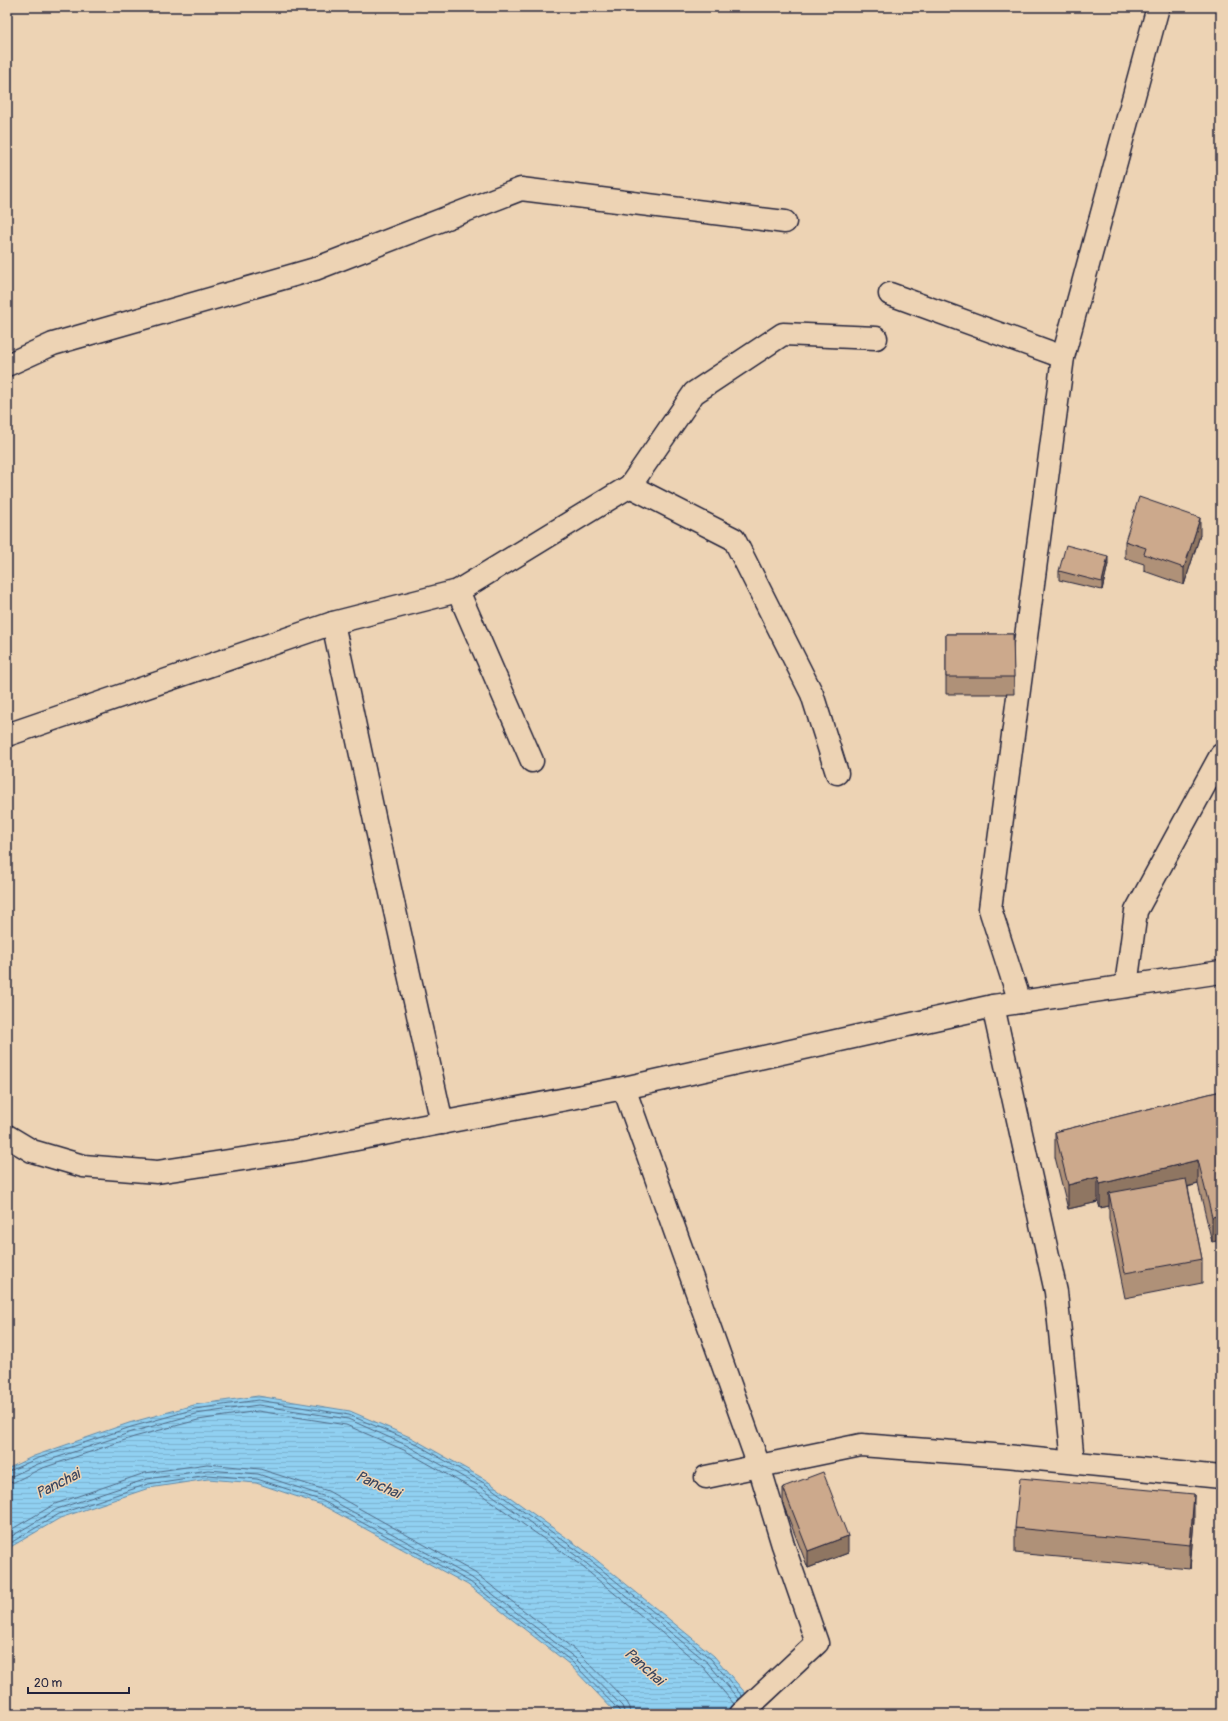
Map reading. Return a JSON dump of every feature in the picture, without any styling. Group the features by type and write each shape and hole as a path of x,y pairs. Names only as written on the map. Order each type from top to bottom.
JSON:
{"street":[{"path":"1020,1002 990,909 1063,357 1158,7"},
{"path":"7,365 53,344 315,269 521,189 785,222"},
{"path":"890,294 1063,357"},
{"path":"7,735 333,622 458,591 630,486 694,393 783,334 876,338"},
{"path":"630,486 734,539 812,694 837,773"},
{"path":"458,591 532,761"},
{"path":"333,622 374,821 442,1123"},
{"path":"1126,986 1136,911 1221,755"},
{"path":"7,1136 32,1151 83,1166 157,1172 294,1151 624,1088 993,1006 1221,972"},
{"path":"993,1006 1056,1292 1073,1462"},
{"path":"624,1088 759,1466 783,1545 817,1643 741,1714"},
{"path":"706,1477 861,1446 1073,1462 1221,1477"}],"water":[{"name":"Panchai","path":"258,1396 350,1411 410,1437 486,1480 588,1553 714,1656 763,1714 617,1714 569,1664 468,1585 322,1505 256,1483 208,1479 149,1488 60,1518 7,1549 7,1469 34,1456 129,1423 194,1405"}],"building":[{"path":"1139,497 1200,518 1184,568 1144,554 1146,548 1125,541"},
{"path":"1066,545 1108,556 1102,582 1059,571"},
{"path":"946,634 1013,634 1014,677 946,677"},
{"path":"1221,1091 1221,1215 1212,1217 1198,1160 1100,1184 1098,1177 1068,1185 1055,1132"},
{"path":"1186,1179 1202,1259 1125,1273 1109,1193"},
{"path":"823,1472 848,1536 808,1551 783,1487"},
{"path":"1020,1478 1194,1494 1190,1545 1015,1528"}]}
